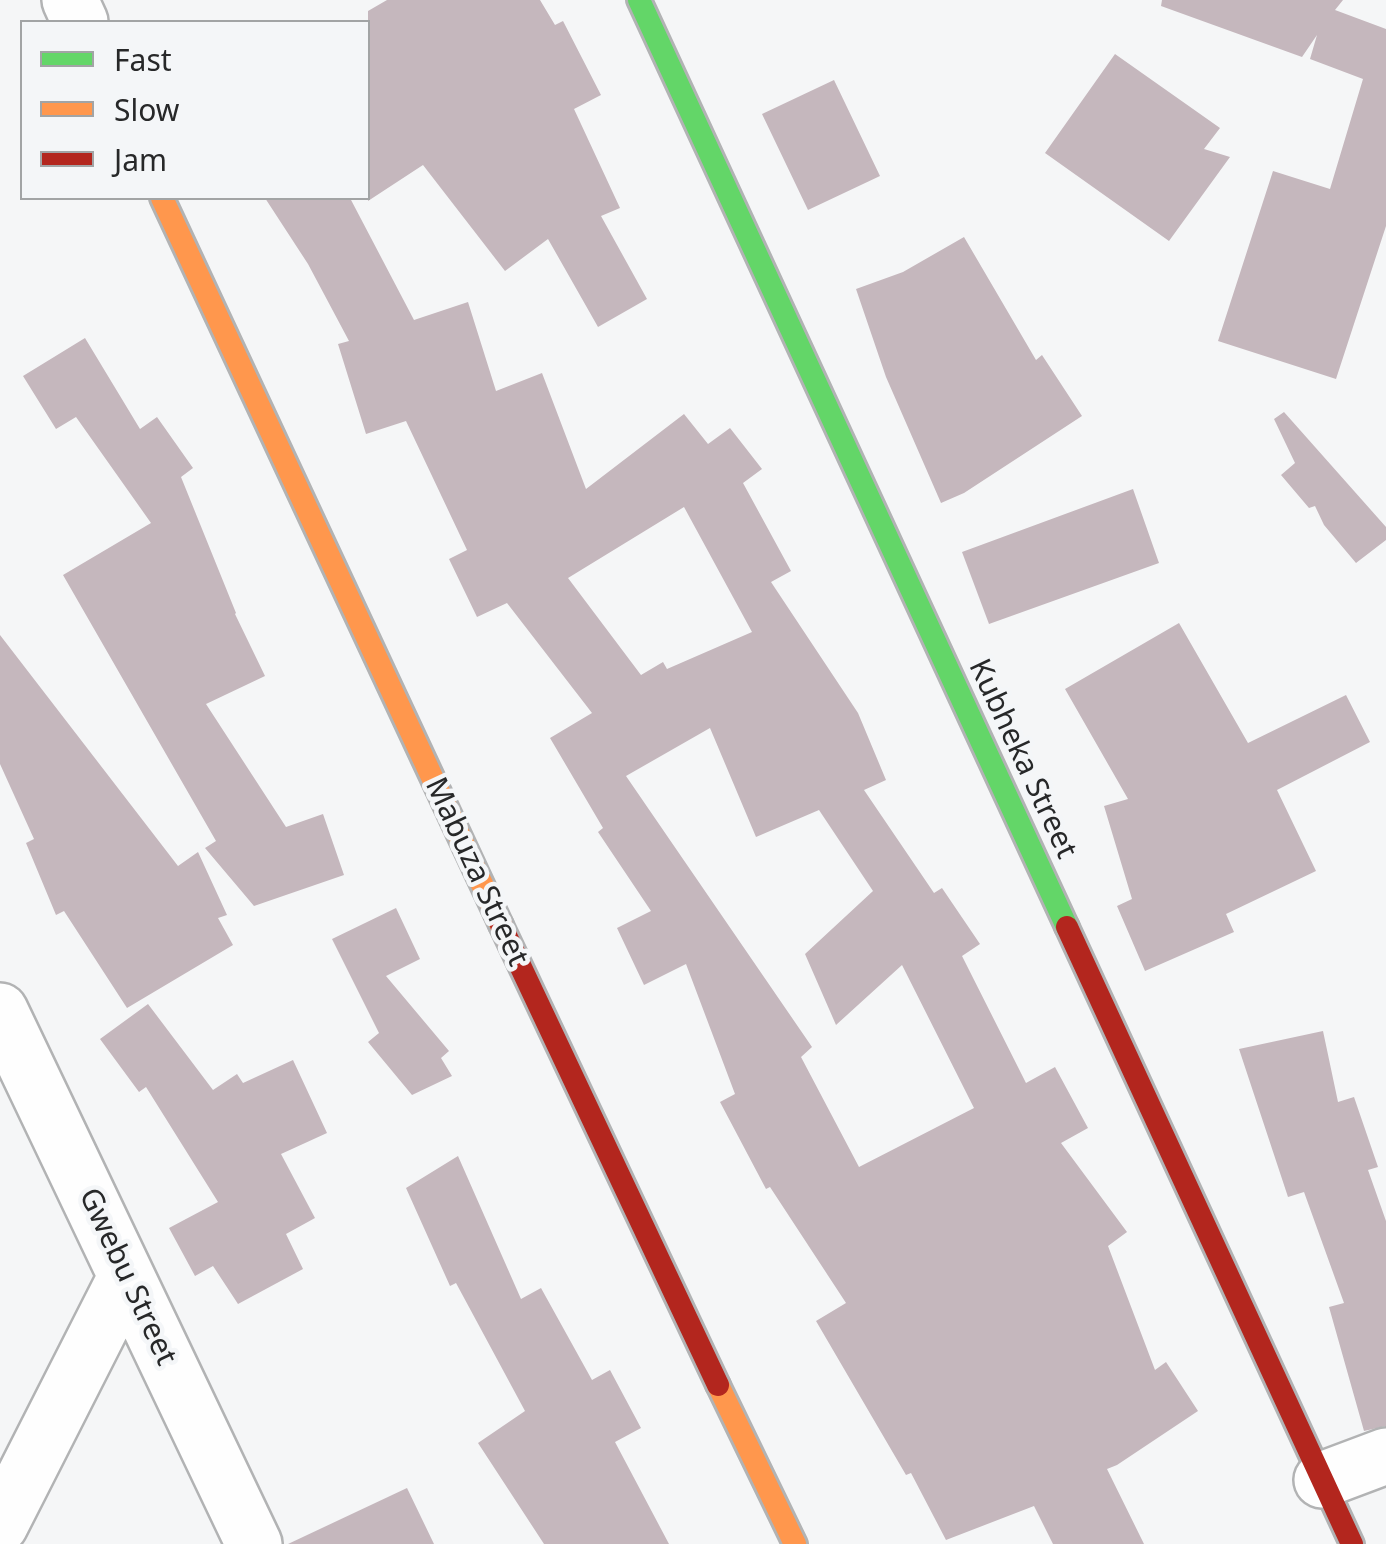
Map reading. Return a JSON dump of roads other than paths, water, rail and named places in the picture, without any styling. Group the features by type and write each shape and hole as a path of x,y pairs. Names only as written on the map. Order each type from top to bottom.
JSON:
{"street":[{"name":"Kubheka Street","path":"639,0 1352,1544"},
{"name":"Mabuza Street","path":"163,200 615,1170 795,1544"},
{"name":"Gwebu Street","path":"0,1010 254,1544"},
{"path":"0,1525 126,1277"},
{"path":"1322,1480 1386,1456"}]}
